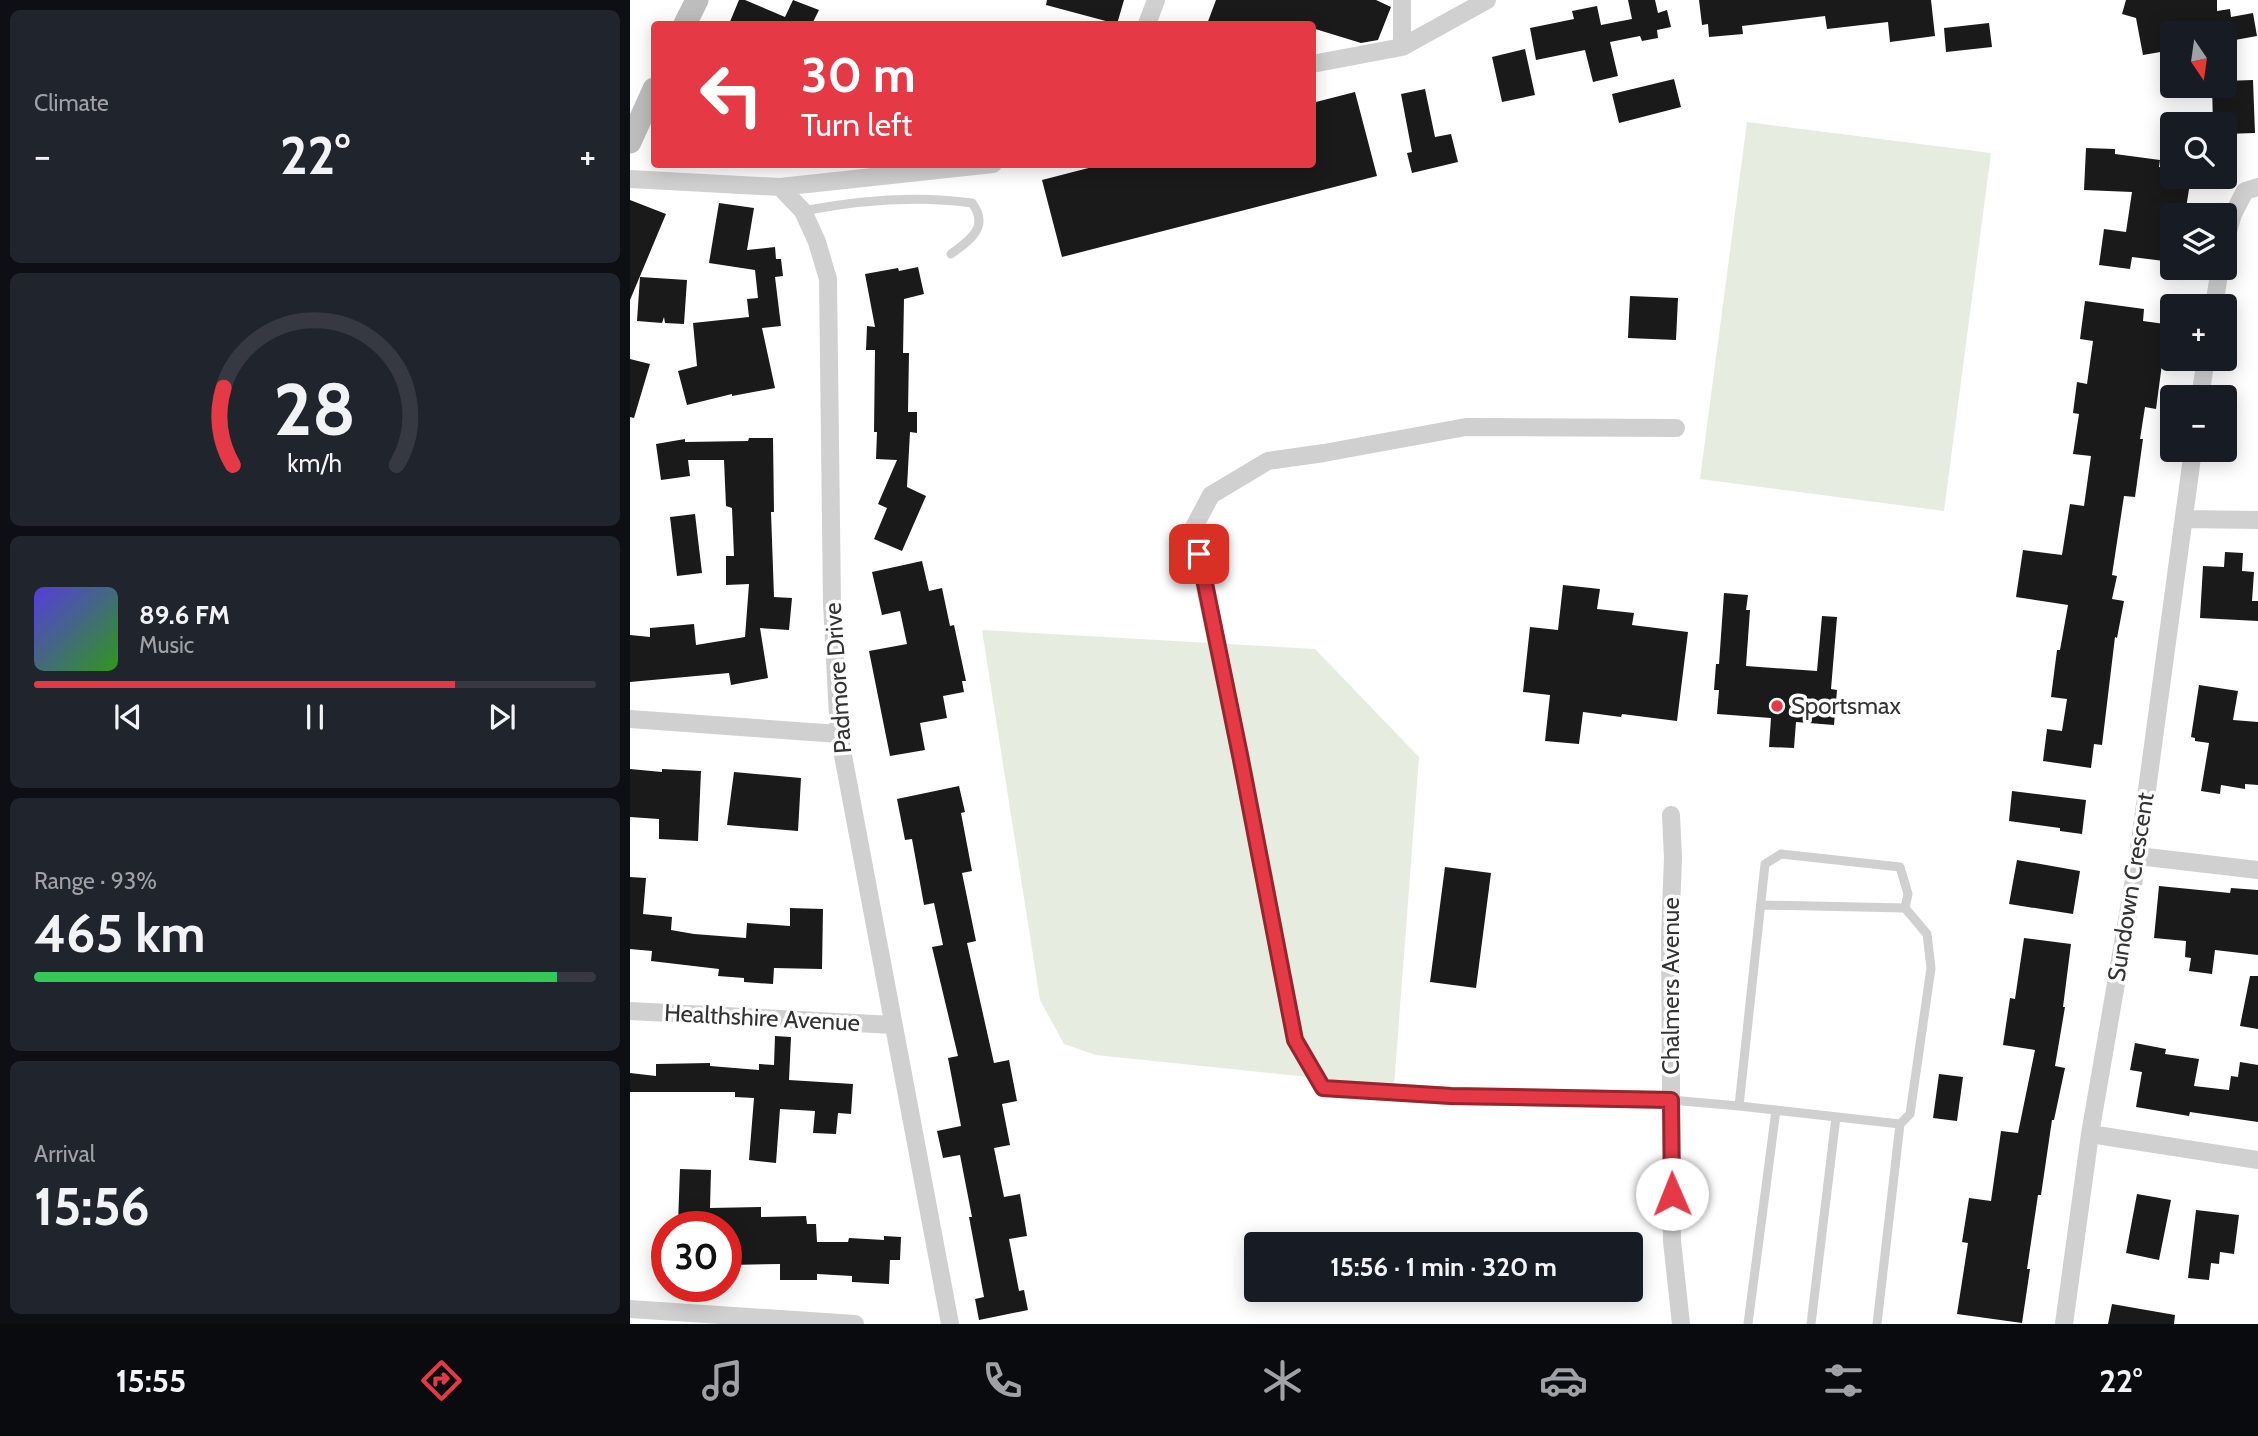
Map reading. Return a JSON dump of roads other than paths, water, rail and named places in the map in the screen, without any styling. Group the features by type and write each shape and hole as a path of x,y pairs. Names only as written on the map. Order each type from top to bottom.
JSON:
{"main road":[{"path":"686,21 696,0"},
{"path":"632,133 651,95"}],"street":[{"path":"1148,21 1156,0"},
{"path":"1402,0 1402,47"},
{"path":"1316,63 1402,47 1487,0"},
{"path":"630,179 780,187 956,168"},
{"name":"Padmore Drive","path":"780,187 803,211 817,242 828,279 832,604 839,734 950,1324"},
{"path":"2237,207 2245,191 2258,187"},
{"path":"1671,1100 1451,1096 1323,1088 1295,1040 1194,529 1211,495 1268,461 1466,427 1676,428"},
{"name":"Sundown Crescent","path":"2064,1324 2090,1134 2138,856 2191,462"},
{"path":"2184,519 2258,520"},
{"path":"630,719 839,734"},
{"name":"Chalmers Avenue","path":"1671,815 1672,1241 1681,1324"},
{"path":"2138,856 2258,870"},
{"name":"Healthshire Avenue","path":"630,1011 893,1025"},
{"path":"2090,1134 2258,1160"},
{"path":"630,1309 855,1324"}],"lane":[{"path":"803,211 853,202 939,198 972,203 979,212 980,220 973,238 951,254"},
{"path":"1739,1106 1765,864 1781,854 1900,867 1908,894 1905,908"},
{"path":"1761,905 1905,908 1927,934 1931,968 1910,1114 1900,1124 1877,1324"},
{"path":"1671,1100 1900,1124"},
{"path":"1748,1324 1776,1110"},
{"path":"1811,1324 1836,1117"}],"place":[{"name":"Sportsmax","path":"1777,706"}]}
